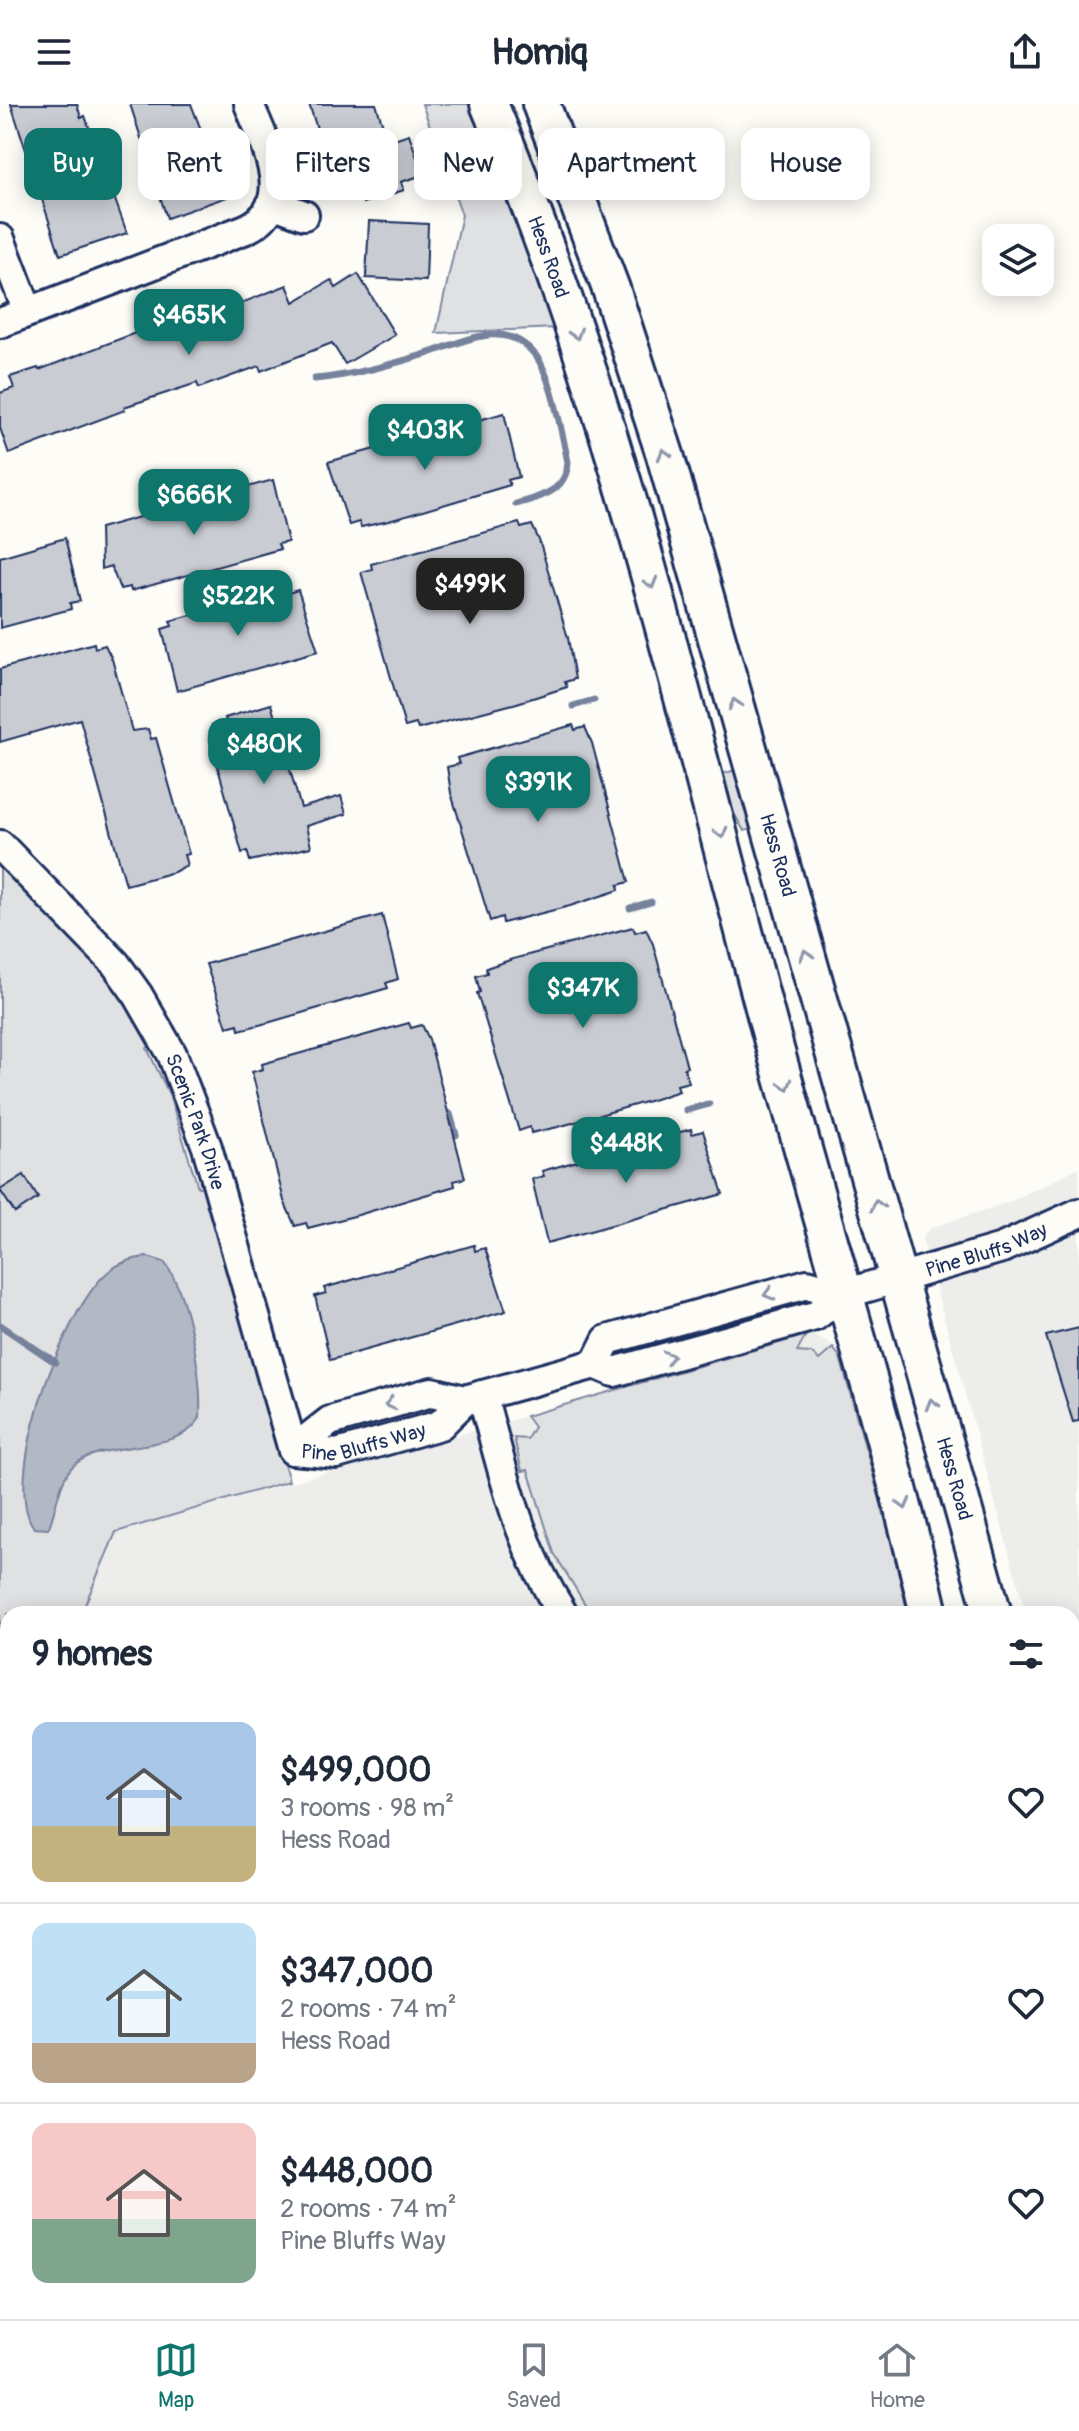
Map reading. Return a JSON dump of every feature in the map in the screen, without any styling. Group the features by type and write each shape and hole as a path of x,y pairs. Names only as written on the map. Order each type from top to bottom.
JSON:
{"main road":[{"name":"Hess Road","path":"489,104 552,267 611,443 905,1509 927,1606"},
{"name":"Hess Road","path":"541,104 611,289 665,455 991,1606"}],"street":[{"path":"0,323 252,227 272,203 275,175 249,104"},
{"path":"272,203 304,215"},
{"path":"0,239 28,312"},
{"name":"Scenic Park Drive","path":"0,845 123,973 172,1054 201,1126 293,1450"},
{"name":"Pine Bluffs Way","path":"293,1450 330,1421 432,1392 474,1398 595,1364 607,1340 807,1284 844,1294 898,1280 1002,1248 1079,1213"},
{"path":"474,1398 522,1536 535,1567 558,1606"}],"shaded area":[{"path":"422,104 471,104 480,128 431,128"},
{"path":"457,200 508,200 558,328 436,333 462,215"},
{"path":"739,769 755,828 744,831 730,806 719,775"},
{"path":"0,863 71,933 113,982 153,1044 147,1048 169,1094 198,1187 204,1186 289,1481 116,1532 84,1606 0,1606"},
{"path":"1079,1167 1079,1606 1024,1606 922,1238 930,1228 1012,1201"},
{"path":"148,1257 164,1262 173,1276 187,1315 199,1380 200,1417 191,1429 177,1437 103,1452 74,1465 61,1487 48,1529 34,1528 26,1505 25,1474 41,1397 56,1357 73,1321 108,1272 127,1261"},
{"path":"806,1335 797,1352 811,1353 819,1360 833,1348 840,1357 906,1606 586,1606 554,1553 528,1470 522,1471 514,1438 527,1439 534,1427 526,1416"},
{"path":"811,1335 828,1342 840,1357 906,1606 84,1606 116,1532"}],"building":[{"path":"11,104 77,104 81,118 85,116 89,128 24,128 24,144"},
{"path":"130,104 191,104 200,128 138,128"},
{"path":"309,104 376,104 384,128 317,128"},
{"path":"409,134 414,149 414,178 401,182 404,190 398,192 398,138"},
{"path":"42,200 115,200 127,233 60,255"},
{"path":"161,200 218,200 167,218"},
{"path":"369,221 428,224 426,281 366,278"},
{"path":"358,274 395,335 345,364 332,343 261,371 259,366 199,388 197,383 124,407 125,410 9,454 0,428 0,393 14,388 10,377 39,370 221,300 224,310 287,285 294,302 331,280 336,288"},
{"path":"504,413 519,477 508,480 510,485 389,521 361,527 359,522 349,525 328,462"},
{"path":"273,480 288,542 278,544 280,549 131,591 130,587 120,589 111,566 101,569 100,528"},
{"path":"519,523 521,528 532,525 539,540 568,638 575,679 565,682 567,687 517,703 418,729 416,724 405,727 361,572 372,569 371,564"},
{"path":"65,538 80,601 70,603 71,609 0,628 0,557"},
{"path":"287,588 288,593 298,590 318,651 177,691 162,629 172,626 170,621"},
{"path":"94,643 95,648 105,645 112,659 132,731 148,729 151,739 156,738 189,854 184,855 187,865 174,872 126,885 80,719 0,742 0,669"},
{"path":"271,704 301,808 341,796 346,814 306,826 311,847 250,861 247,851 242,853 209,736 214,734 212,725 226,721 225,718"},
{"path":"573,725 575,730 585,727 592,743 629,882 618,885 619,890 570,906 503,923 502,917 490,921 451,793 447,767 459,764 457,758"},
{"path":"382,915 398,979 386,983 388,988 239,1030 238,1024 227,1027 206,964"},
{"path":"633,927 635,932 646,929 653,944 689,1082 677,1085 679,1091 652,1100 558,1127 531,1133 530,1127 519,1131 477,993 480,992 476,976 487,973 486,968 513,959"},
{"path":"409,1023 411,1028 422,1025 429,1039 465,1178 454,1181 455,1186 358,1215 308,1228 306,1223 295,1226 284,1201 252,1072 263,1069 262,1064"},
{"path":"691,1129 692,1134 703,1131 723,1194 547,1243 532,1179 544,1176 542,1171"},
{"path":"24,1175 38,1198 15,1213 0,1190"},
{"path":"474,1245 475,1251 485,1248 506,1311 330,1360 315,1296 326,1293 324,1288"},
{"path":"1079,1328 1079,1421 1073,1422 1046,1336"}],"waterway":[{"path":"315,379 383,366 482,336 510,337 524,344 536,356 547,378 568,462 557,487 542,496 516,504"},
{"path":"573,706 594,700"},
{"path":"630,908 651,902"},
{"path":"686,1110 709,1104"},
{"path":"442,1111 450,1114 456,1135"},
{"path":"0,1325 55,1362"}]}
